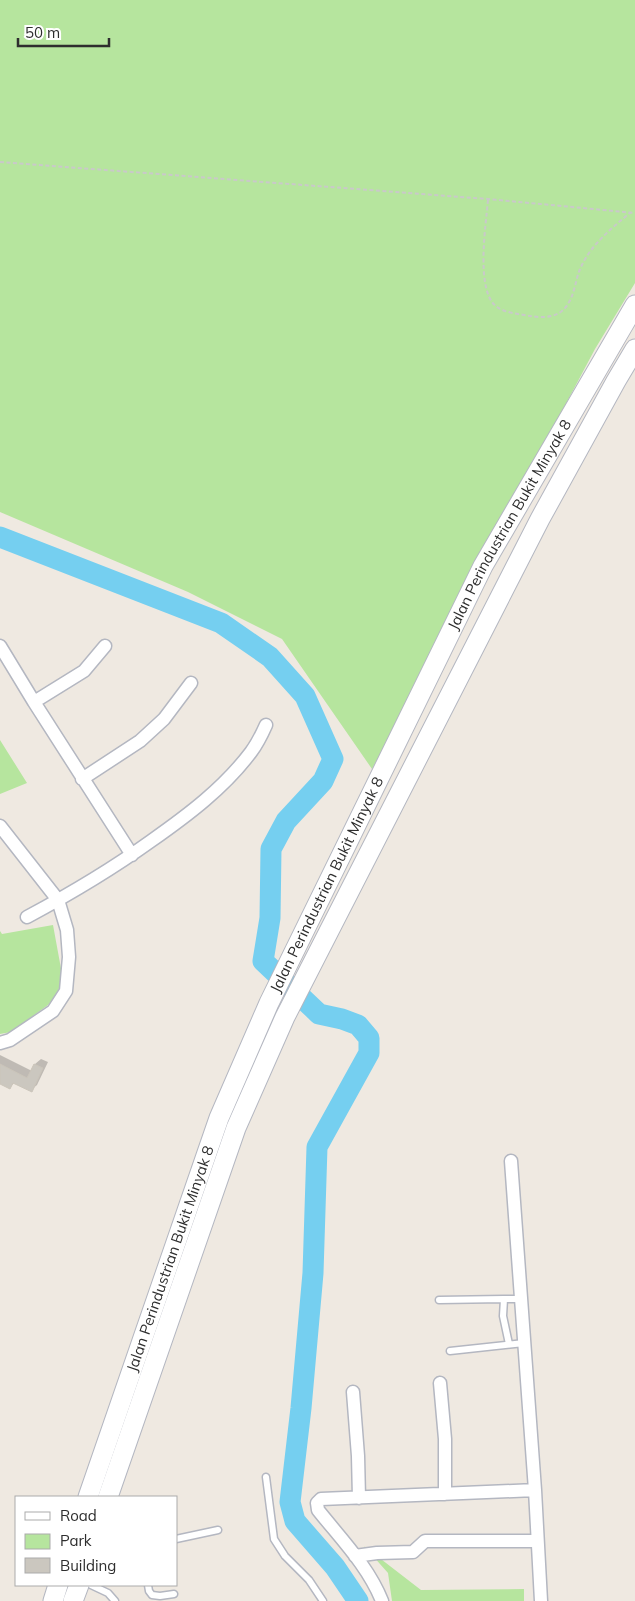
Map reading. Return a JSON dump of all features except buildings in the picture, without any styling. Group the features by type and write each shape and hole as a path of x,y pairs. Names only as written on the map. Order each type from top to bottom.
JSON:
{"street":[{"name":"Jalan Perindustrian Bukit Minyak 8","path":"88,1496 219,1118 269,1003 483,566 635,306"},
{"name":"Jalan Perindustrian Bukit Minyak 8","path":"108,1496 236,1128 285,1017 510,577 635,348"},
{"path":"483,566 510,577"},
{"path":"0,646 82,779 132,855"},
{"path":"34,702 84,671 105,646"},
{"path":"82,779 140,741 164,719 191,683"},
{"path":"27,917 132,855 192,812 229,778 252,751 266,725"},
{"path":"0,826 58,900 67,930 69,958 66,991 53,1011 10,1040 0,1043"},
{"path":"510,1161 535,1490 541,1601"},
{"path":"440,1382 445,1439 445,1494"},
{"path":"353,1392 359,1498"},
{"path":"382,1601 376,1586 355,1556 318,1510 317,1504 321,1500 535,1490"},
{"path":"355,1556 413,1552 425,1541 537,1541"},
{"path":"53,1601 58,1586"},
{"path":"73,1601 79,1586"}],"lane":[{"path":"439,1300 521,1299"},
{"path":"504,1300 503,1316 509,1344"},
{"path":"450,1351 524,1343"},
{"path":"266,1477 274,1539 285,1556 309,1580 322,1601"},
{"path":"178,1539 218,1530"},
{"path":"93,1586 108,1593 114,1601"},
{"path":"148,1586 152,1595 174,1594"}],"path":[{"path":"0,162 635,213"},
{"path":"488,200 483,263 485,286 490,300 497,308 513,313 540,317 557,314 565,308 573,296 580,269 598,241 631,212"}],"green space":[{"path":"0,0 635,0 635,283 595,349 372,769 282,639 188,592 0,512"},
{"path":"0,740 27,783 0,794"},
{"path":"53,925 62,974 58,993 48,1005 11,1032 0,1034 0,931 2,934"},
{"path":"364,1546 421,1590 524,1589 524,1601 392,1601 388,1573"}],"waterway":[{"path":"0,537 221,623 270,657 305,696 333,759 323,781 286,821 271,849 270,918 263,961 319,1014 358,1025 369,1038 369,1053 317,1147 313,1273 301,1408 290,1502 295,1521 335,1567 358,1601"}]}
